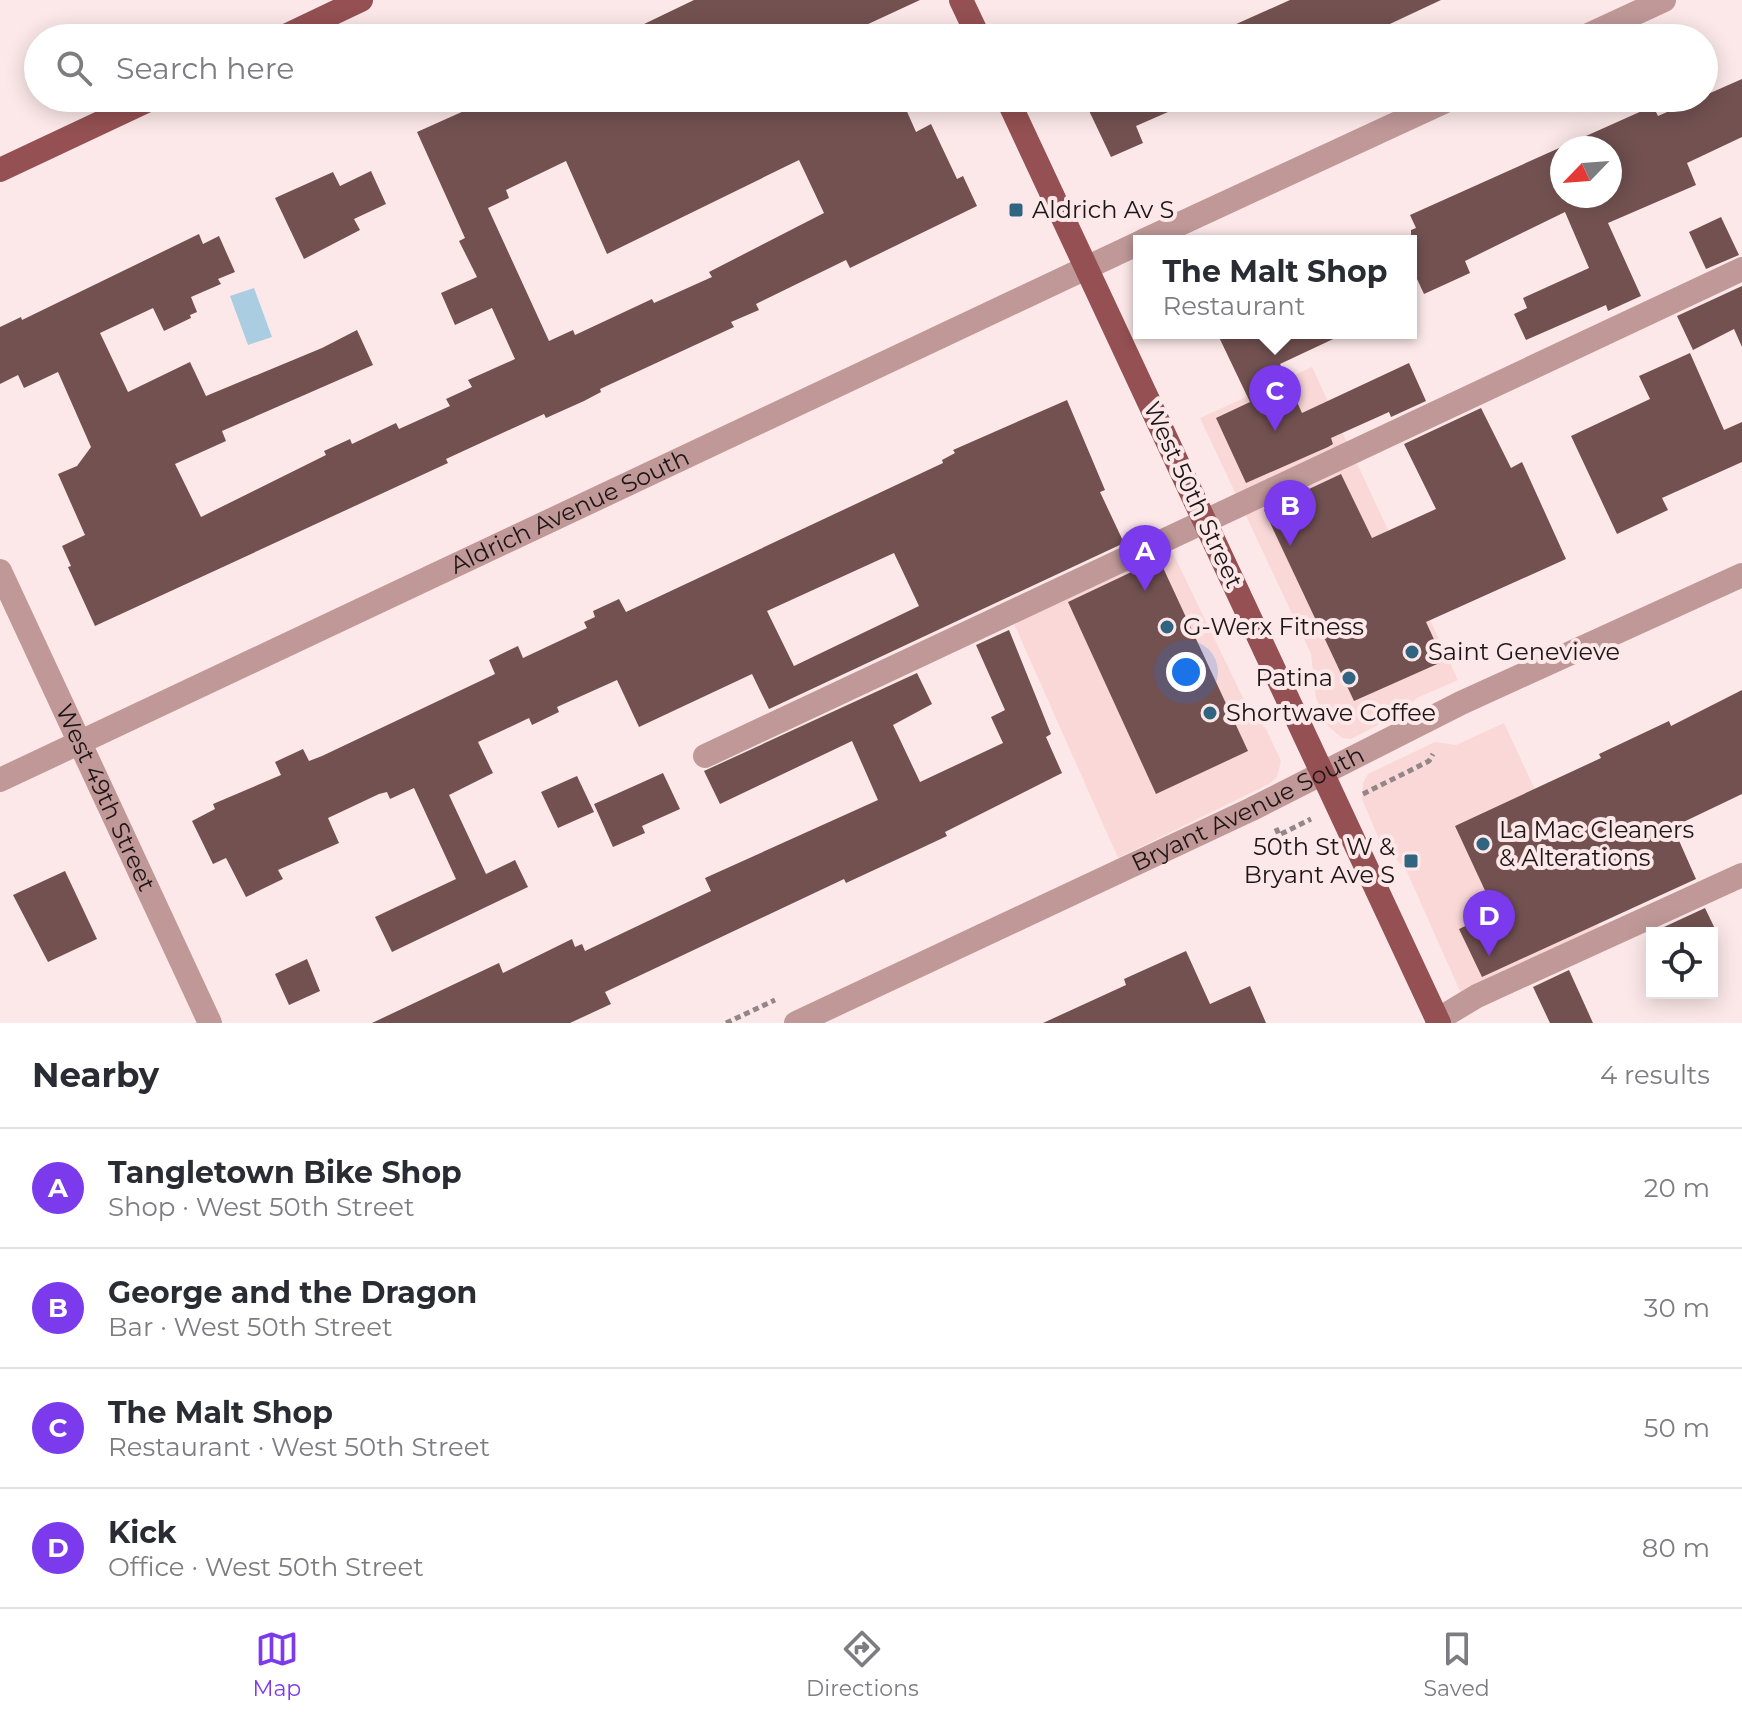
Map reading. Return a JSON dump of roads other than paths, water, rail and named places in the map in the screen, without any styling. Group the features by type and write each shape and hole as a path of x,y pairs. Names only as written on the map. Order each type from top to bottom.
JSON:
{"main road":[{"path":"310,24 361,0"},
{"path":"961,0 972,24"},
{"path":"0,170 123,112"},
{"name":"West 50th Street","path":"1014,112 1438,1021"}],"street":[{"path":"1612,24 1664,0"},
{"name":"Aldrich Avenue South","path":"1156,235 1422,112"},
{"name":"Aldrich Avenue South","path":"0,780 1133,246"},
{"path":"705,756 1742,269"},
{"name":"West 49th Street","path":"0,571 210,1023"},
{"name":"Bryant Avenue South","path":"796,1023 1324,772 1461,703 1742,575"},
{"path":"1438,1021 1477,996 1742,875"}],"water":[{"path":"254,288 272,337 248,345 230,296"}],"place":[{"name":"Aldrich Av S","path":"1016,210"},
{"name":"The Malt Shop","path":"1275,431"},
{"name":"George and the Dragon","path":"1290,546"},
{"name":"Tangletown Bike Shop","path":"1145,591"},
{"name":"G-Werx Fitness","path":"1167,627"},
{"name":"Saint Genevieve","path":"1412,652"},
{"name":"Patina","path":"1349,678"},
{"name":"Shortwave Coffee","path":"1210,713"},
{"name":"La Mac Cleaners & Alterations","path":"1483,844"},
{"name":"50th St W & Bryant Ave S","path":"1411,861"},
{"name":"Kick","path":"1489,956"}]}
